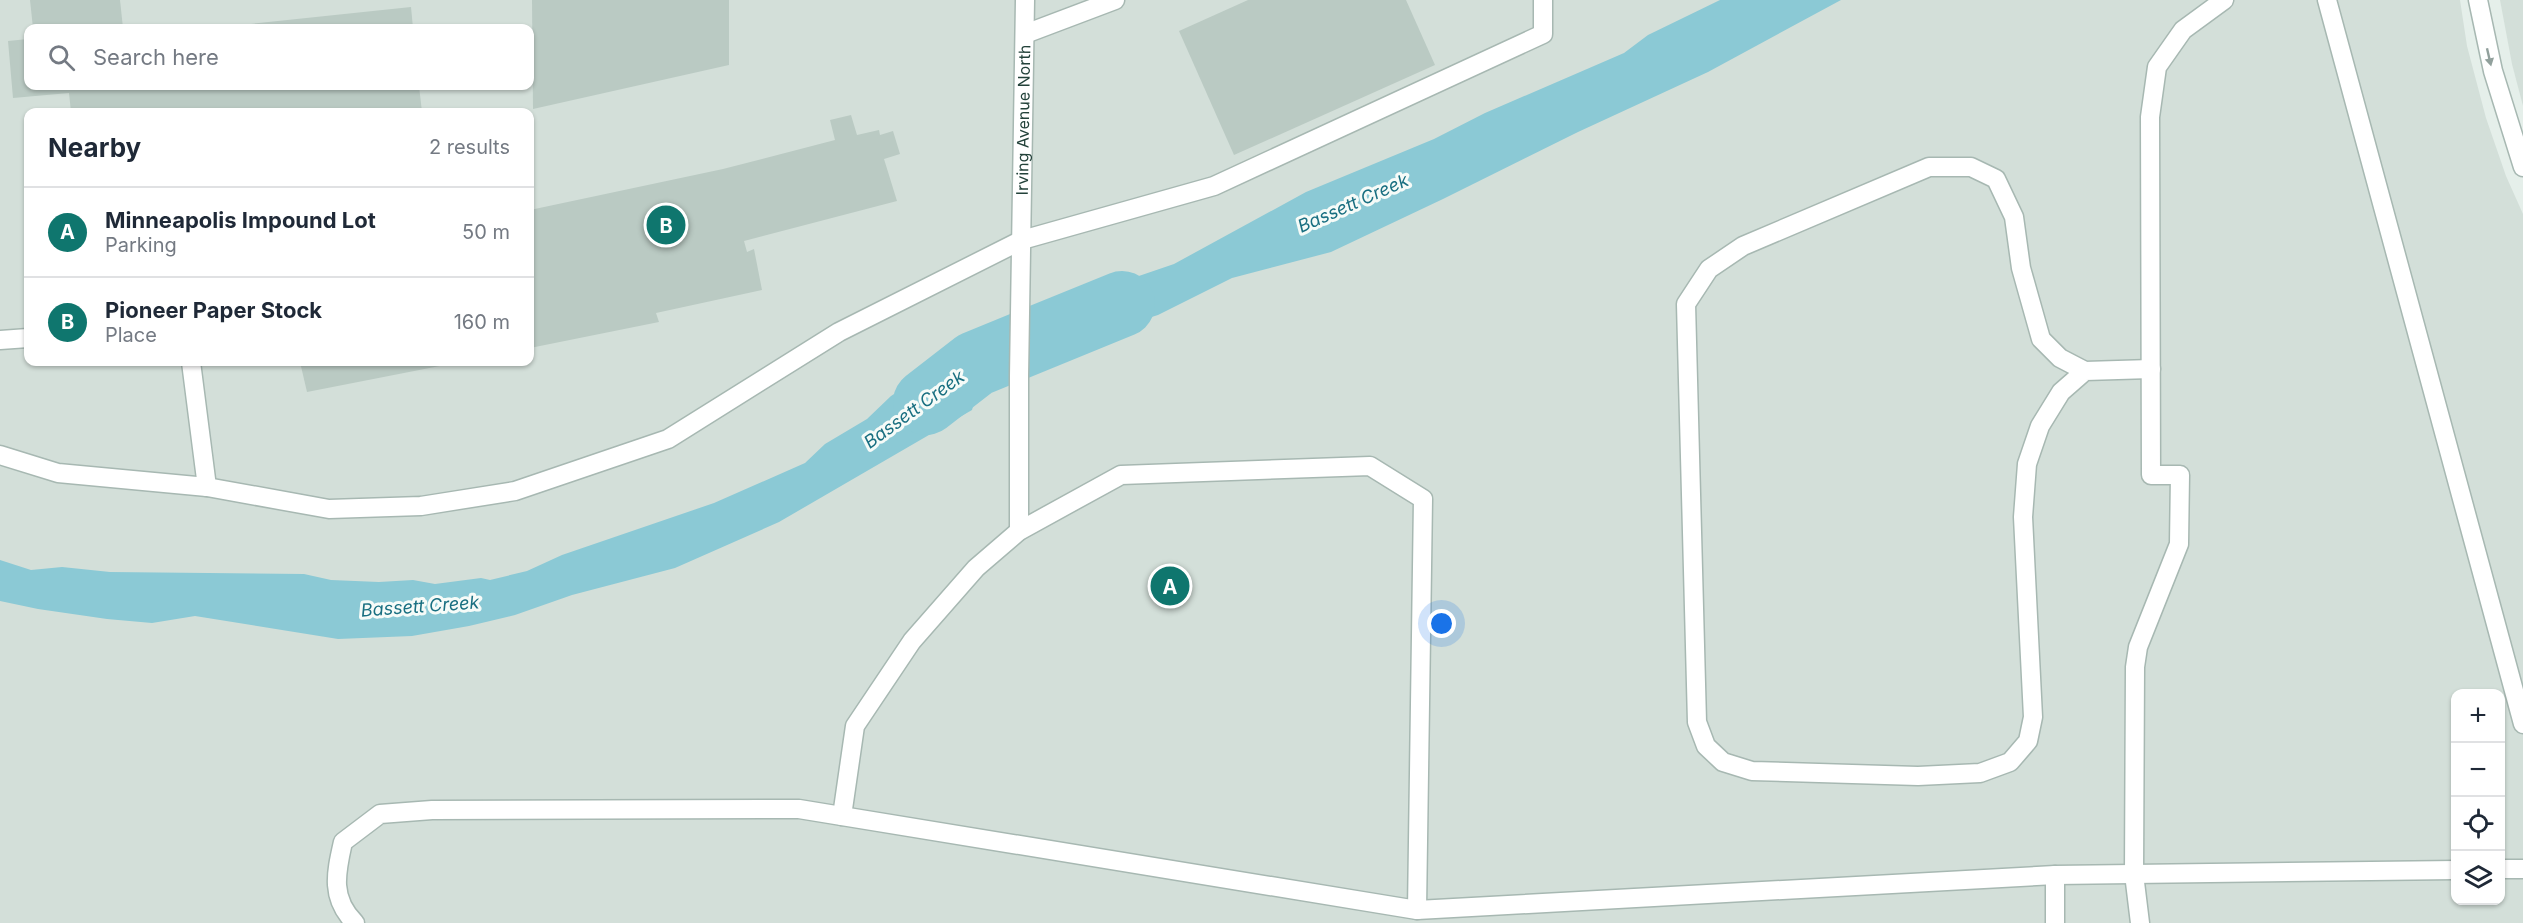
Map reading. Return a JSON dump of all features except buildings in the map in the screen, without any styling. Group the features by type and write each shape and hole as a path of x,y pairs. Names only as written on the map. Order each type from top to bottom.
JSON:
{"street":[{"name":"Irving Avenue North","path":"1019,531 1025,0"},
{"path":"1025,34 1114,0"},
{"path":"0,455 58,473 207,487 328,510 421,506 515,491 668,439 839,332 1022,240 1214,186 1543,34 1544,0"},
{"path":"2140,923 2134,874 2135,667 2138,647 2179,544 2180,475 2151,475 2150,117 2157,66 2182,30 2224,0"},
{"path":"2327,0 2523,724"},
{"path":"2478,0 2495,81 2523,167"},
{"path":"2085,371 2061,393 2040,426 2027,464 2023,517 2033,717 2028,741 2010,762 1980,773 1918,776 1752,771 1723,762 1706,746 1697,722 1686,304 1709,269 1743,246 1929,167 1971,167 1996,179 2014,217 2021,268 2041,339 2060,358 2085,371 2151,369"},
{"path":"0,340 24,338"},
{"path":"192,366 207,487"},
{"path":"842,816 855,726 912,641 976,568 1019,531 1121,475 1370,466 1423,498 1417,910"},
{"path":"355,923 345,913 335,879 343,842 380,814 432,810 799,809 1417,910 2055,875 2451,870"},
{"path":"2505,869 2523,869"},
{"path":"2055,875 2055,923"}],"shaded area":[{"path":"0,0 2460,0 2467,46 2486,118 2506,176 2523,214 2523,923 0,923"},
{"path":"2500,0 2523,0 2523,106 2512,64"}],"water":[{"path":"1720,0 1841,0 1708,72 1578,132 1331,252 1232,278 1158,315 1037,353 1037,316 1089,293 1174,264 1306,192 1434,139 1485,113 1624,53 1648,35"},
{"path":"1003,335 1002,376 993,385 977,392 972,410 779,522 675,568 572,595 515,615 412,636 338,639 195,616 152,623 107,619 0,601 0,560 31,570 62,567 110,572 304,574 331,580 379,582 413,580 435,584 481,578 490,580 527,571 562,555 714,503 805,463 825,444 867,419 891,396 945,361"}],"waterway":[{"name":"Bassett Creek","path":"926,402 975,364 1122,304"}],"place":[{"name":"Pioneer Paper Stock","path":"666,225"},
{"name":"Minneapolis Impound Lot","path":"1170,586"}]}
